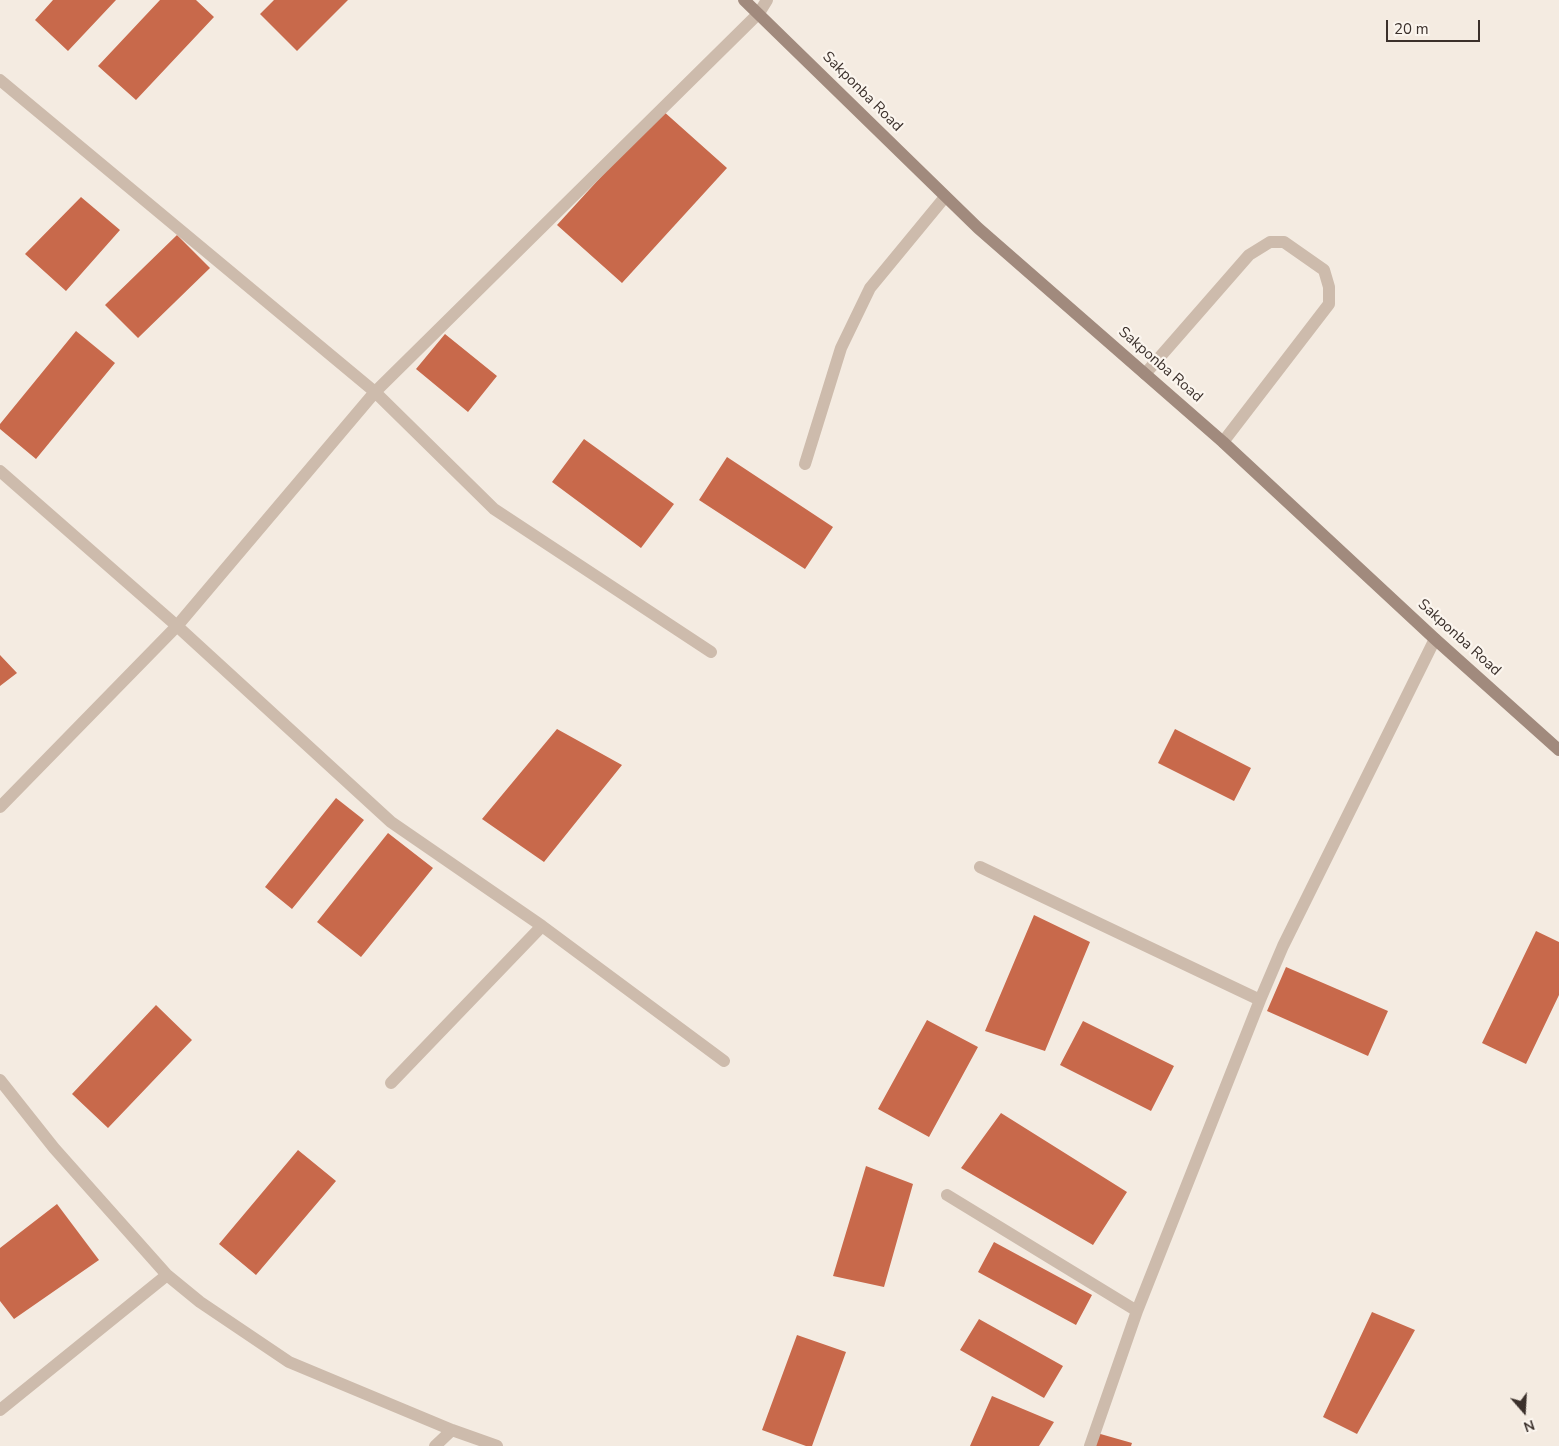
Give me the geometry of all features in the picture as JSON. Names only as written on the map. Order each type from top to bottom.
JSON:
[{"type":"main road","name":"Sakponba Road","points":[[744,0],[978,228],[1223,442],[1435,639],[1559,750]]},
{"type":"street","points":[[0,807],[178,626],[375,392],[759,13],[767,0]]},
{"type":"street","points":[[0,80],[375,392],[494,509],[711,652]]},
{"type":"street","points":[[805,464],[840,348],[870,288],[945,197]]},
{"type":"street","points":[[1145,374],[1249,255],[1270,242],[1284,242],[1324,270],[1329,288],[1329,304],[1223,442]]},
{"type":"street","points":[[0,471],[178,626],[391,822],[542,926],[724,1061]]},
{"type":"street","points":[[1090,1446],[1137,1311],[1260,1000],[1287,938],[1435,639]]},
{"type":"street","points":[[980,867],[1260,1000]]},
{"type":"street","points":[[391,1083],[542,926]]},
{"type":"street","points":[[0,1080],[54,1148],[167,1275],[200,1302],[289,1362],[452,1430],[497,1446]]},
{"type":"street","points":[[947,1195],[1137,1311]]},
{"type":"street","points":[[0,1410],[167,1275]]},
{"type":"street","points":[[435,1446],[452,1430]]},
{"type":"building","points":[[53,0],[116,0],[68,51],[35,20]]},
{"type":"building","points":[[160,0],[196,0],[214,17],[136,100],[98,66]]},
{"type":"building","points":[[274,0],[348,0],[297,51],[260,14]]},
{"type":"building","points":[[662,110],[727,168],[622,283],[557,225]]},
{"type":"building","points":[[81,197],[120,230],[66,291],[25,254]]},
{"type":"building","points":[[177,235],[210,268],[138,338],[105,305]]},
{"type":"building","points":[[76,331],[115,363],[36,459],[0,429],[0,424]]},
{"type":"building","points":[[445,334],[497,376],[468,412],[416,369]]},
{"type":"building","points":[[584,439],[674,504],[641,548],[552,482]]},
{"type":"building","points":[[727,457],[833,527],[805,569],[699,500]]},
{"type":"building","points":[[0,655],[17,673],[0,686]]},
{"type":"building","points":[[557,729],[622,765],[544,862],[482,819]]},
{"type":"building","points":[[1175,729],[1251,768],[1234,801],[1158,763]]},
{"type":"building","points":[[336,798],[364,820],[292,909],[265,887]]},
{"type":"building","points":[[388,833],[433,868],[361,957],[317,922]]},
{"type":"building","points":[[1034,915],[1090,942],[1045,1051],[985,1031]]},
{"type":"building","points":[[1536,931],[1559,942],[1559,995],[1526,1064],[1482,1043]]},
{"type":"building","points":[[1286,967],[1388,1011],[1368,1056],[1267,1011]]},
{"type":"building","points":[[156,1005],[192,1040],[108,1128],[72,1094]]},
{"type":"building","points":[[927,1020],[978,1047],[929,1137],[878,1109]]},
{"type":"building","points":[[1083,1021],[1174,1066],[1151,1111],[1060,1065]]},
{"type":"building","points":[[1001,1113],[1127,1192],[1093,1245],[961,1168]]},
{"type":"building","points":[[298,1150],[336,1181],[256,1275],[219,1244]]},
{"type":"building","points":[[866,1166],[913,1184],[884,1287],[833,1276]]},
{"type":"building","points":[[57,1204],[99,1260],[14,1319],[0,1301],[0,1248]]},
{"type":"building","points":[[994,1242],[1092,1295],[1076,1325],[978,1272]]},
{"type":"building","points":[[1372,1312],[1415,1330],[1357,1434],[1323,1417]]},
{"type":"building","points":[[979,1319],[1063,1366],[1044,1398],[960,1350]]},
{"type":"building","points":[[797,1335],[846,1352],[812,1446],[806,1446],[762,1430]]},
{"type":"building","points":[[992,1396],[1054,1422],[1039,1446],[970,1446]]},
{"type":"building","points":[[1097,1433],[1132,1443],[1131,1446],[1093,1446]]}]
